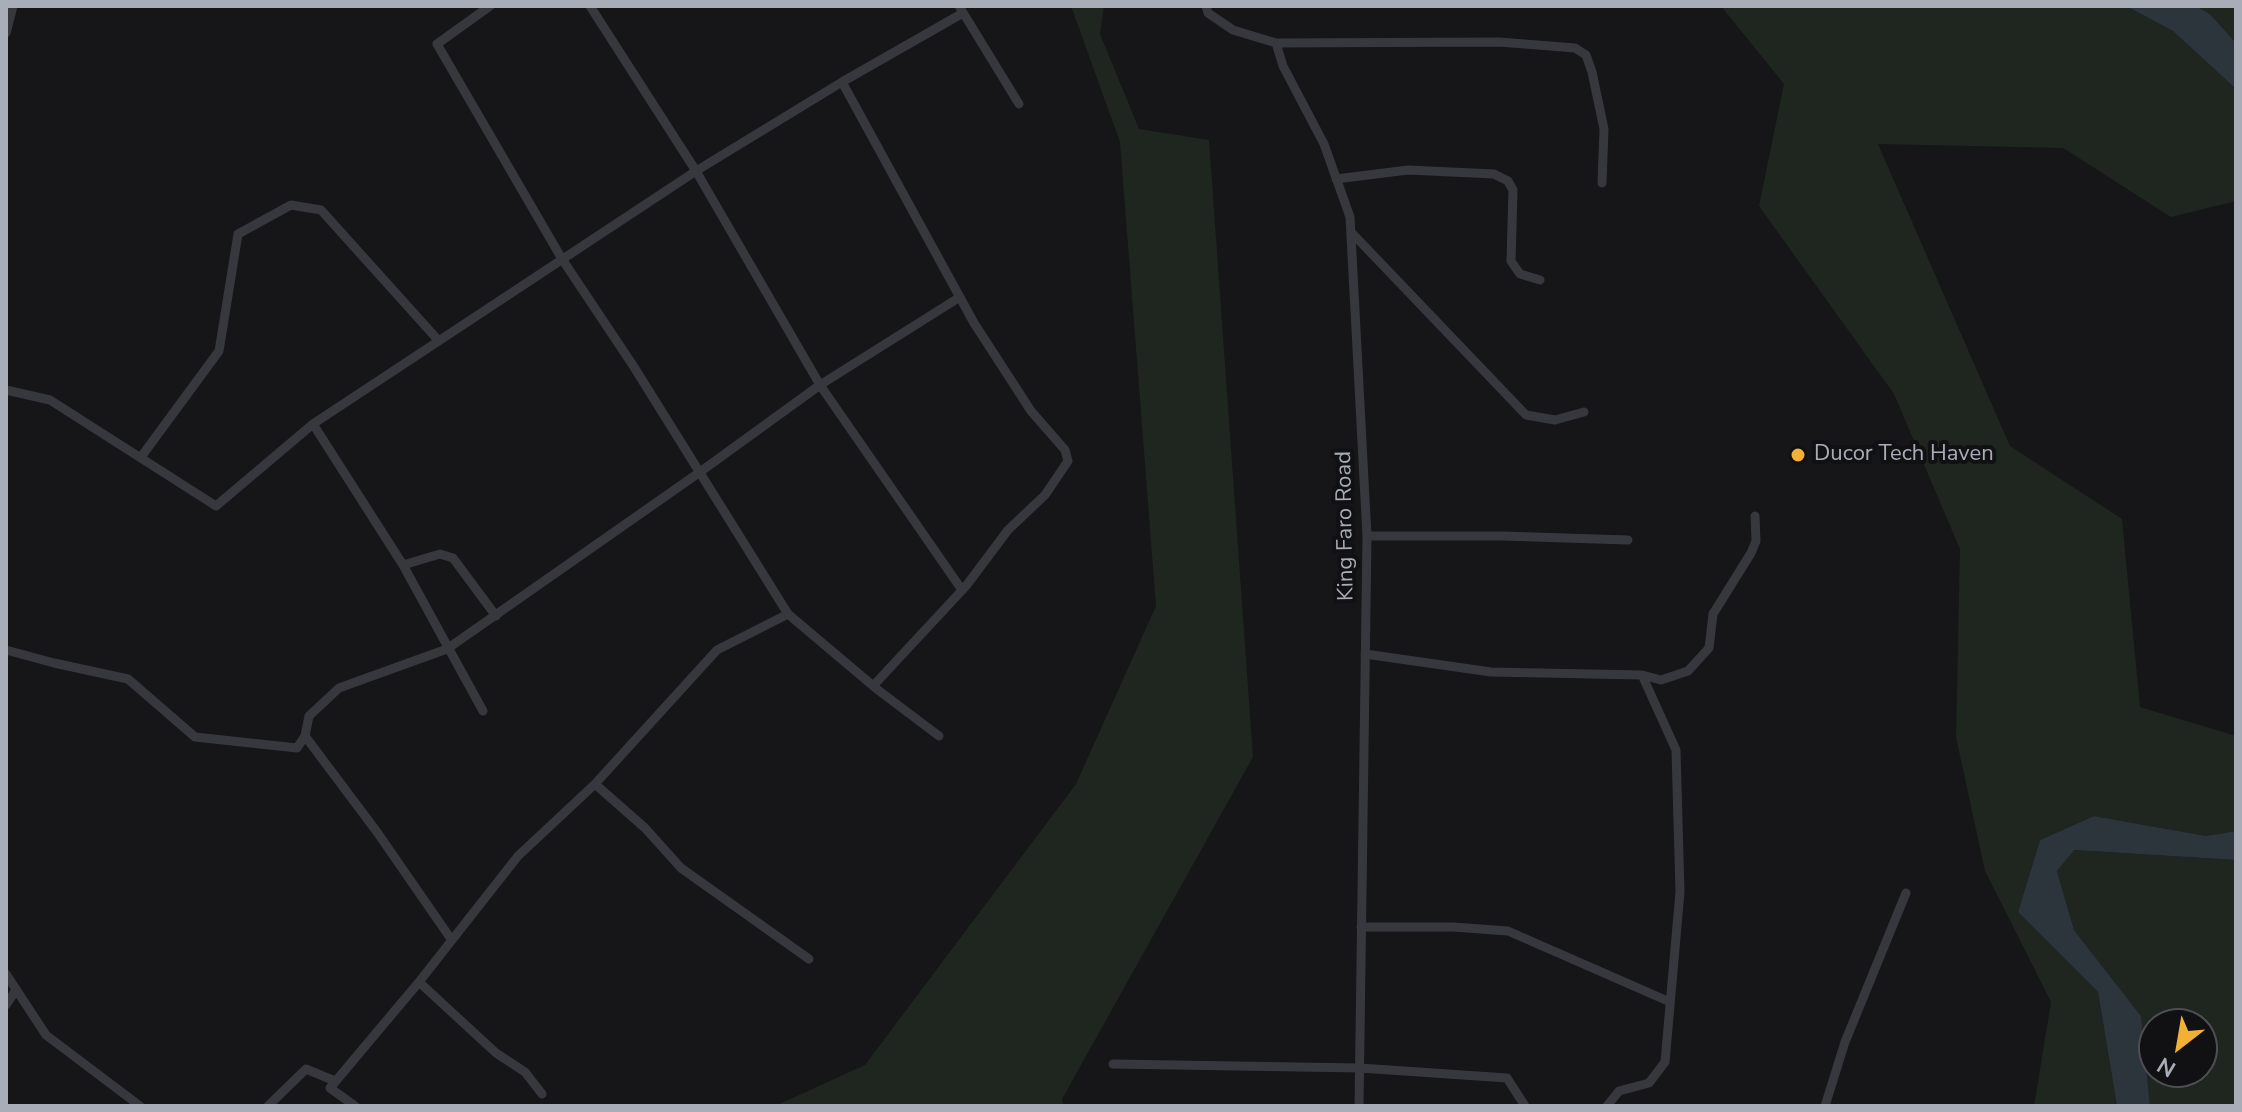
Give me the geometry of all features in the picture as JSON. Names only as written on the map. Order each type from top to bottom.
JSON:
[{"type":"street","points":[[6,33],[13,6]]},
{"type":"street","points":[[490,6],[437,44],[562,259],[788,614],[873,686],[939,736]]},
{"type":"street","points":[[590,6],[696,171],[820,385],[962,590]]},
{"type":"street","points":[[1206,6],[1208,13],[1233,30],[1276,43],[1499,42],[1575,48],[1586,55],[1604,129],[1602,183]]},
{"type":"street","points":[[6,390],[50,400],[216,506],[313,424],[438,340],[696,171],[961,10],[1019,104]]},
{"type":"street","name":"King Faro Road","points":[[1276,43],[1283,66],[1324,144],[1350,217],[1367,536],[1359,1106]]},
{"type":"street","points":[[842,82],[960,297],[1031,411],[1065,450],[1068,461],[1045,495],[1008,530],[962,590],[873,686]]},
{"type":"street","points":[[1336,179],[1408,170],[1494,174],[1508,181],[1513,190],[1511,261],[1520,274],[1540,280]]},
{"type":"street","points":[[141,457],[219,351],[238,234],[291,205],[321,210],[438,340]]},
{"type":"street","points":[[1351,232],[1526,415],[1555,420],[1584,412]]},
{"type":"street","points":[[6,650],[128,679],[195,737],[297,748],[305,736],[309,716],[339,688],[447,649],[820,385],[960,297]]},
{"type":"street","points":[[313,424],[403,565],[483,711]]},
{"type":"street","points":[[1365,654],[1491,672],[1642,675],[1661,680],[1688,671],[1709,648],[1713,614],[1756,541],[1755,516]]},
{"type":"street","points":[[1367,536],[1628,540]]},
{"type":"street","points":[[403,565],[440,554],[453,558],[496,616]]},
{"type":"street","points":[[355,1106],[330,1088],[419,982],[518,856],[595,784],[717,650],[788,614]]},
{"type":"street","points":[[1607,1106],[1619,1091],[1649,1083],[1665,1062],[1680,892],[1676,750],[1642,675]]},
{"type":"street","points":[[305,736],[451,939]]},
{"type":"street","points":[[595,784],[645,828],[681,868],[809,959]]},
{"type":"street","points":[[1825,1106],[1845,1042],[1906,893]]},
{"type":"street","points":[[1361,927],[1453,927],[1508,931],[1670,1002]]},
{"type":"street","points":[[6,974],[46,1035],[140,1106]]},
{"type":"street","points":[[419,982],[496,1053],[525,1072],[542,1094]]},
{"type":"street","points":[[6,1005],[16,990]]},
{"type":"street","points":[[1113,1064],[1360,1068],[1507,1078],[1525,1106]]},
{"type":"street","points":[[268,1106],[306,1069],[335,1081]]},
{"type":"shaded area","points":[[1071,6],[1104,6],[1100,34],[1139,129],[1209,140],[1253,757],[1062,1099],[1064,1106],[775,1106],[865,1065],[1076,784],[1156,606],[1120,142]]},
{"type":"shaded area","points":[[1721,6],[2126,6],[2173,31],[2236,89],[2236,201],[2171,217],[2063,148],[1878,144],[2010,446],[2122,519],[2140,707],[2236,736],[2236,831],[2206,836],[2094,816],[2040,840],[2018,912],[2098,992],[2117,1106],[2034,1106],[2051,1002],[1985,871],[1956,737],[1960,549],[1894,394],[1759,206],[1784,84]]},
{"type":"shaded area","points":[[2126,6],[2196,6],[2210,14],[2236,43],[2236,89],[2173,31]]},
{"type":"shaded area","points":[[2196,6],[2236,6],[2236,43],[2210,14]]},
{"type":"shaded area","points":[[2094,816],[2206,836],[2236,831],[2236,860],[2074,850],[2057,871],[2074,930],[2138,1012],[2138,1088],[2148,1088],[2150,1106],[2117,1106],[2098,992],[2018,912],[2040,840]]},
{"type":"shaded area","points":[[2073,850],[2236,860],[2236,1106],[2150,1106],[2148,1088],[2218,1088],[2218,1008],[2138,1008],[2138,1012],[2074,930],[2057,871]]},
{"type":"place","name":"Ducor Tech Haven","points":[[1798,455]]}]
